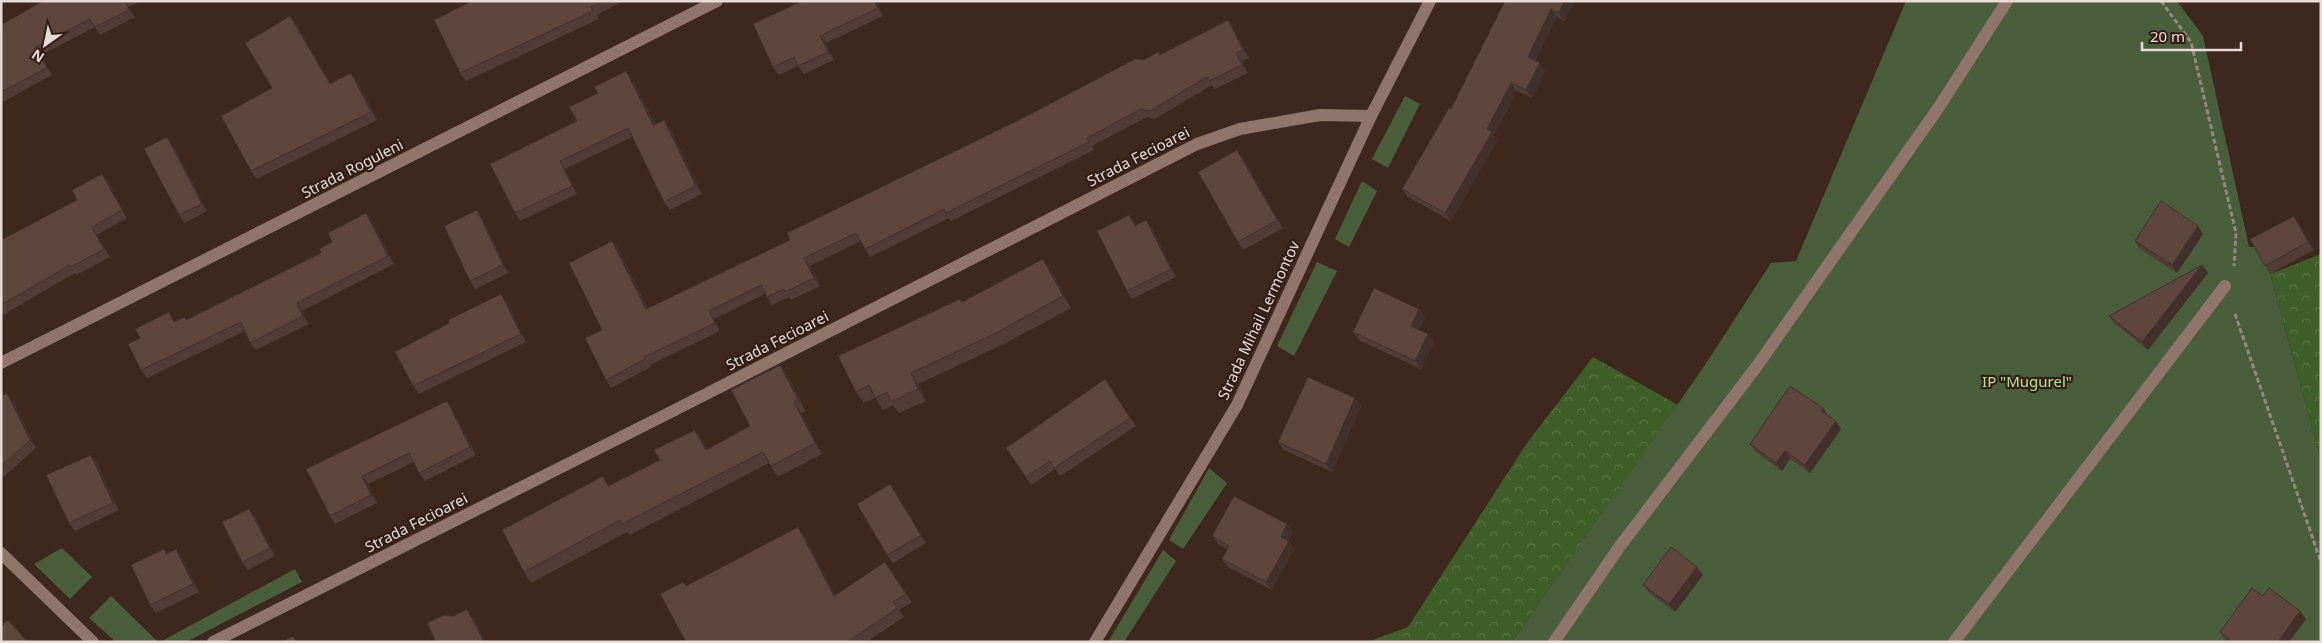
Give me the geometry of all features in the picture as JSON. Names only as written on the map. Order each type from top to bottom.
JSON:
[{"type":"street","name":"Strada Roguleni","points":[[1,363],[717,1]]},
{"type":"street","name":"Strada Mihail Lermontov","points":[[1095,642],[1237,405],[1370,116],[1430,1]]},
{"type":"street","points":[[1554,642],[1620,546],[1763,358],[1939,107],[2007,1]]},
{"type":"street","name":"Strada Fecioarei","points":[[212,642],[665,415],[1197,144],[1240,129],[1320,115],[1370,116]]},
{"type":"street","points":[[1954,642],[2225,286]]},
{"type":"street","points":[[1,553],[92,642]]},
{"type":"green space","name":"IP \"Mugurel\"","points":[[1906,1],[2177,1],[2203,36],[2249,247],[2256,247],[2270,274],[2321,460],[2321,642],[1512,642],[1705,365],[1771,263],[1796,261]]},
{"type":"green space","points":[[1405,96],[1420,104],[1388,168],[1372,159]]},
{"type":"green space","points":[[1362,181],[1377,191],[1349,247],[1335,239]]},
{"type":"green space","points":[[2321,254],[2321,460],[2270,274]]},
{"type":"green space","points":[[1317,262],[1337,271],[1294,356],[1277,346]]},
{"type":"green space","points":[[1593,357],[1678,405],[1512,642],[1367,642],[1408,627],[1527,443]]},
{"type":"green space","points":[[1209,468],[1227,483],[1183,549],[1169,540]]},
{"type":"green space","points":[[62,548],[92,577],[70,599],[34,564]]},
{"type":"green space","points":[[1163,550],[1176,561],[1124,642],[1108,642]]},
{"type":"green space","points":[[295,569],[302,582],[186,642],[160,642]]},
{"type":"green space","points":[[111,596],[158,642],[116,642],[89,618]]},
{"type":"building","points":[[43,1],[125,1],[129,10],[95,27],[90,19],[36,47],[47,68],[1,92],[1,25]]},
{"type":"building","points":[[472,1],[602,1],[591,7],[593,11],[460,73],[434,20]]},
{"type":"building","points":[[802,1],[874,1],[878,8],[820,36],[828,52],[798,66],[794,57],[773,67],[753,24]]},
{"type":"building","points":[[1505,1],[1565,1],[1558,13],[1551,9],[1528,57],[1540,63],[1526,90],[1511,83],[1487,129],[1492,132],[1445,213],[1402,189],[1449,108],[1451,109]]},
{"type":"building","points":[[290,16],[330,84],[351,73],[371,112],[251,171],[221,116],[272,88],[245,43]]},
{"type":"building","points":[[1228,20],[1243,50],[1236,53],[1242,65],[1209,81],[1207,77],[1150,111],[1141,109],[1087,138],[1089,142],[946,213],[944,209],[865,249],[856,233],[804,258],[814,278],[785,292],[784,289],[767,297],[761,285],[709,311],[715,323],[644,357],[645,359],[606,380],[585,338],[602,330],[569,263],[612,241],[646,309],[790,240],[787,233],[1021,119],[1135,59],[1144,60],[1159,51],[1160,55]]},
{"type":"building","points":[[626,71],[653,125],[664,120],[696,186],[664,202],[628,128],[560,161],[572,186],[515,213],[490,164],[577,121],[569,107],[598,93],[594,87]]},
{"type":"building","points":[[167,137],[202,204],[179,215],[144,149]]},
{"type":"building","points":[[1237,150],[1277,220],[1238,242],[1198,172]]},
{"type":"building","points":[[102,174],[122,210],[92,227],[104,249],[71,267],[70,265],[1,305],[1,240],[77,200],[72,190]]},
{"type":"building","points":[[2161,201],[2198,226],[2172,265],[2135,241]]},
{"type":"building","points":[[477,210],[503,265],[470,281],[444,226]]},
{"type":"building","points":[[366,213],[388,256],[297,303],[303,316],[250,343],[241,322],[141,370],[128,344],[140,338],[135,329],[169,312],[174,322],[185,317],[186,320],[321,253],[319,249],[332,242],[328,233]]},
{"type":"building","points":[[1129,215],[1135,226],[1146,220],[1171,269],[1127,291],[1097,231]]},
{"type":"building","points":[[2294,216],[2308,242],[2265,266],[2250,239]]},
{"type":"building","points":[[1043,259],[1063,296],[996,333],[911,373],[918,389],[891,402],[887,392],[875,398],[869,385],[856,392],[838,356],[960,299],[962,302]]},
{"type":"building","points":[[2202,265],[2142,342],[2109,316]]},
{"type":"building","points":[[1374,288],[1419,309],[1411,326],[1428,334],[1415,361],[1353,332]]},
{"type":"building","points":[[501,294],[521,334],[413,386],[395,352],[449,323],[448,320]]},
{"type":"building","points":[[780,365],[798,400],[794,402],[815,443],[771,466],[763,452],[622,524],[620,520],[524,572],[502,530],[603,476],[608,486],[660,460],[654,450],[695,430],[706,450],[750,426],[731,390]]},
{"type":"building","points":[[1308,377],[1355,398],[1326,464],[1278,442]]},
{"type":"building","points":[[1105,379],[1130,418],[1054,468],[1050,461],[1026,477],[1006,448]]},
{"type":"building","points":[[1790,386],[1823,408],[1821,411],[1836,421],[1805,465],[1785,451],[1776,463],[1750,444]]},
{"type":"building","points":[[7,393],[30,440],[1,466],[1,396]]},
{"type":"building","points":[[447,401],[470,447],[419,473],[409,453],[362,476],[371,495],[330,516],[306,469]]},
{"type":"building","points":[[91,455],[113,503],[69,523],[46,475]]},
{"type":"building","points":[[890,484],[921,535],[887,555],[857,504]]},
{"type":"building","points":[[1234,496],[1287,524],[1281,537],[1289,541],[1266,582],[1222,559],[1229,546],[1212,536]]},
{"type":"building","points":[[249,509],[270,548],[242,562],[222,522]]},
{"type":"building","points":[[798,527],[834,596],[885,562],[906,594],[893,602],[898,608],[847,642],[686,642],[660,594],[683,582],[686,586]]},
{"type":"building","points":[[1671,547],[1697,567],[1669,604],[1643,585]]},
{"type":"building","points":[[164,549],[166,554],[176,549],[193,584],[150,605],[131,565]]},
{"type":"building","points":[[2252,588],[2263,596],[2269,588],[2300,611],[2278,642],[2233,642],[2220,632]]},
{"type":"building","points":[[467,609],[484,642],[436,642],[427,623],[444,615],[454,616]]},
{"type":"building","points":[[8,620],[28,642],[1,642],[1,626]]},
{"type":"building","points":[[293,636],[296,642],[281,642]]}]
